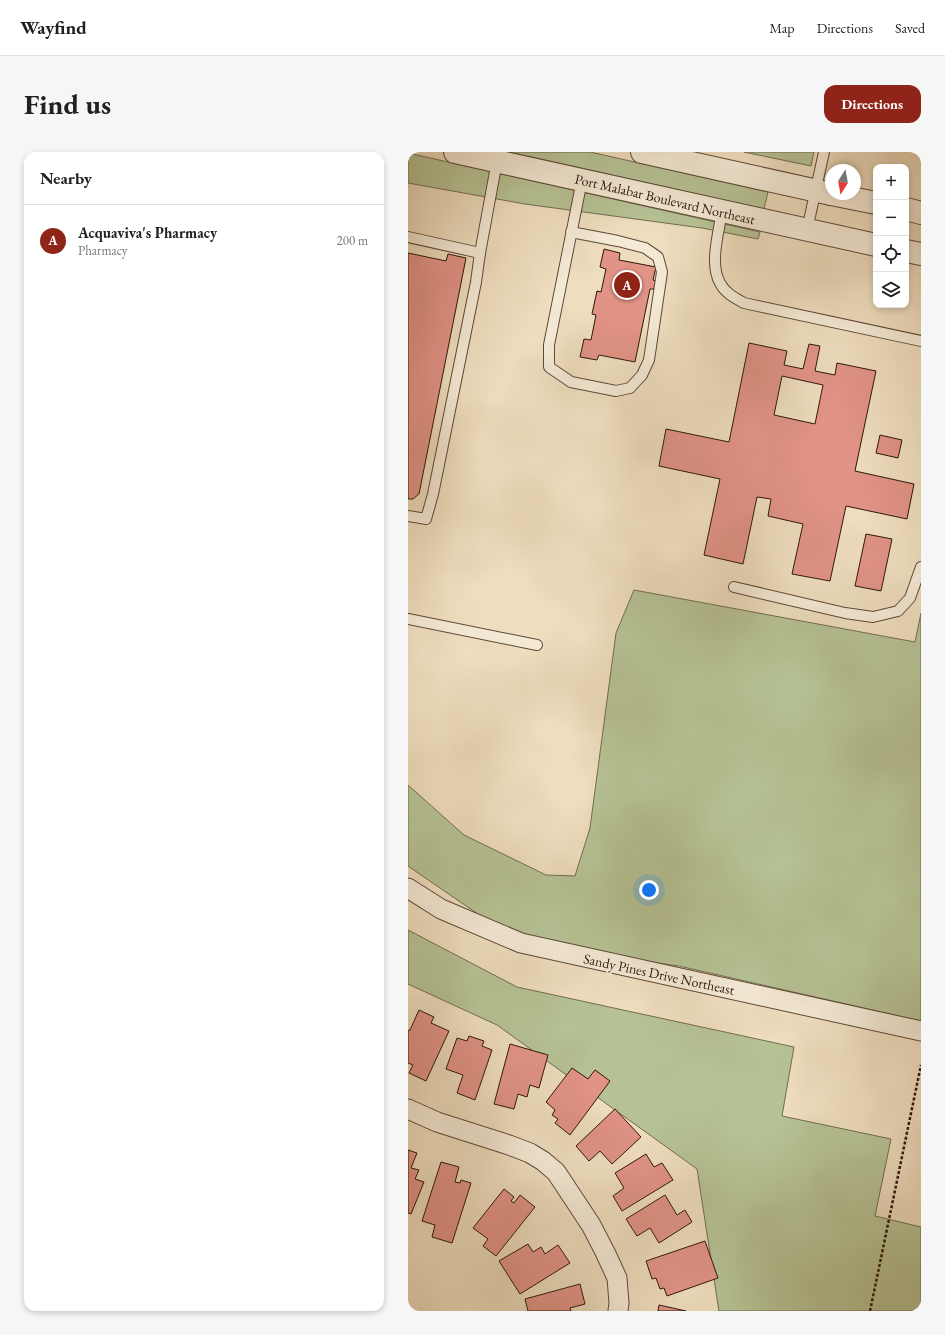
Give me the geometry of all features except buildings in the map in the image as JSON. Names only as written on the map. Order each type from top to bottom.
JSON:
[{"type":"street","name":"Port Malabar Boulevard Northeast","points":[[455,152],[873,244]]},
{"type":"street","points":[[642,152],[825,193]]},
{"type":"street","points":[[861,200],[873,202]]},
{"type":"street","points":[[909,210],[921,212]]},
{"type":"street","points":[[909,252],[921,254]]},
{"type":"street","name":"Sandy Pines Drive Northeast","points":[[408,888],[440,909],[521,943],[921,1031]]},
{"type":"street","points":[[408,1109],[437,1122],[530,1153],[556,1172],[591,1225],[617,1278],[619,1303],[618,1311]]},
{"type":"lane","points":[[824,152],[825,172]]},
{"type":"lane","points":[[408,516],[426,519],[433,494],[476,282],[497,161]]},
{"type":"lane","points":[[571,232],[645,248],[658,257],[662,272],[650,360],[642,375],[630,388],[616,391],[571,382],[549,366],[549,345],[571,232],[582,180]]},
{"type":"lane","points":[[807,230],[825,195]]},
{"type":"lane","points":[[722,212],[714,264],[720,283],[730,295],[744,303],[921,340]]},
{"type":"lane","points":[[408,237],[480,252]]},
{"type":"lane","points":[[734,587],[845,613],[873,617],[898,611],[910,598],[921,567]]},
{"type":"lane","points":[[408,619],[537,645]]},
{"type":"path","points":[[870,1311],[921,1065]]},
{"type":"green space","points":[[509,152],[590,152],[768,192],[764,209]]},
{"type":"green space","points":[[744,152],[814,152],[811,166]]},
{"type":"green space","points":[[408,153],[760,232],[758,239],[702,228],[525,204],[408,183]]},
{"type":"green space","points":[[634,590],[915,642],[921,613],[921,1021],[679,966],[520,943],[408,866],[408,785],[464,835],[546,875],[575,876],[590,828],[616,633]]},
{"type":"green space","points":[[408,930],[517,987],[794,1047],[782,1116],[891,1139],[875,1216],[921,1227],[921,1311],[719,1311],[697,1169],[497,1025],[408,984]]},
{"type":"place","name":"Acquaviva's Pharmacy","points":[[627,285]]}]
